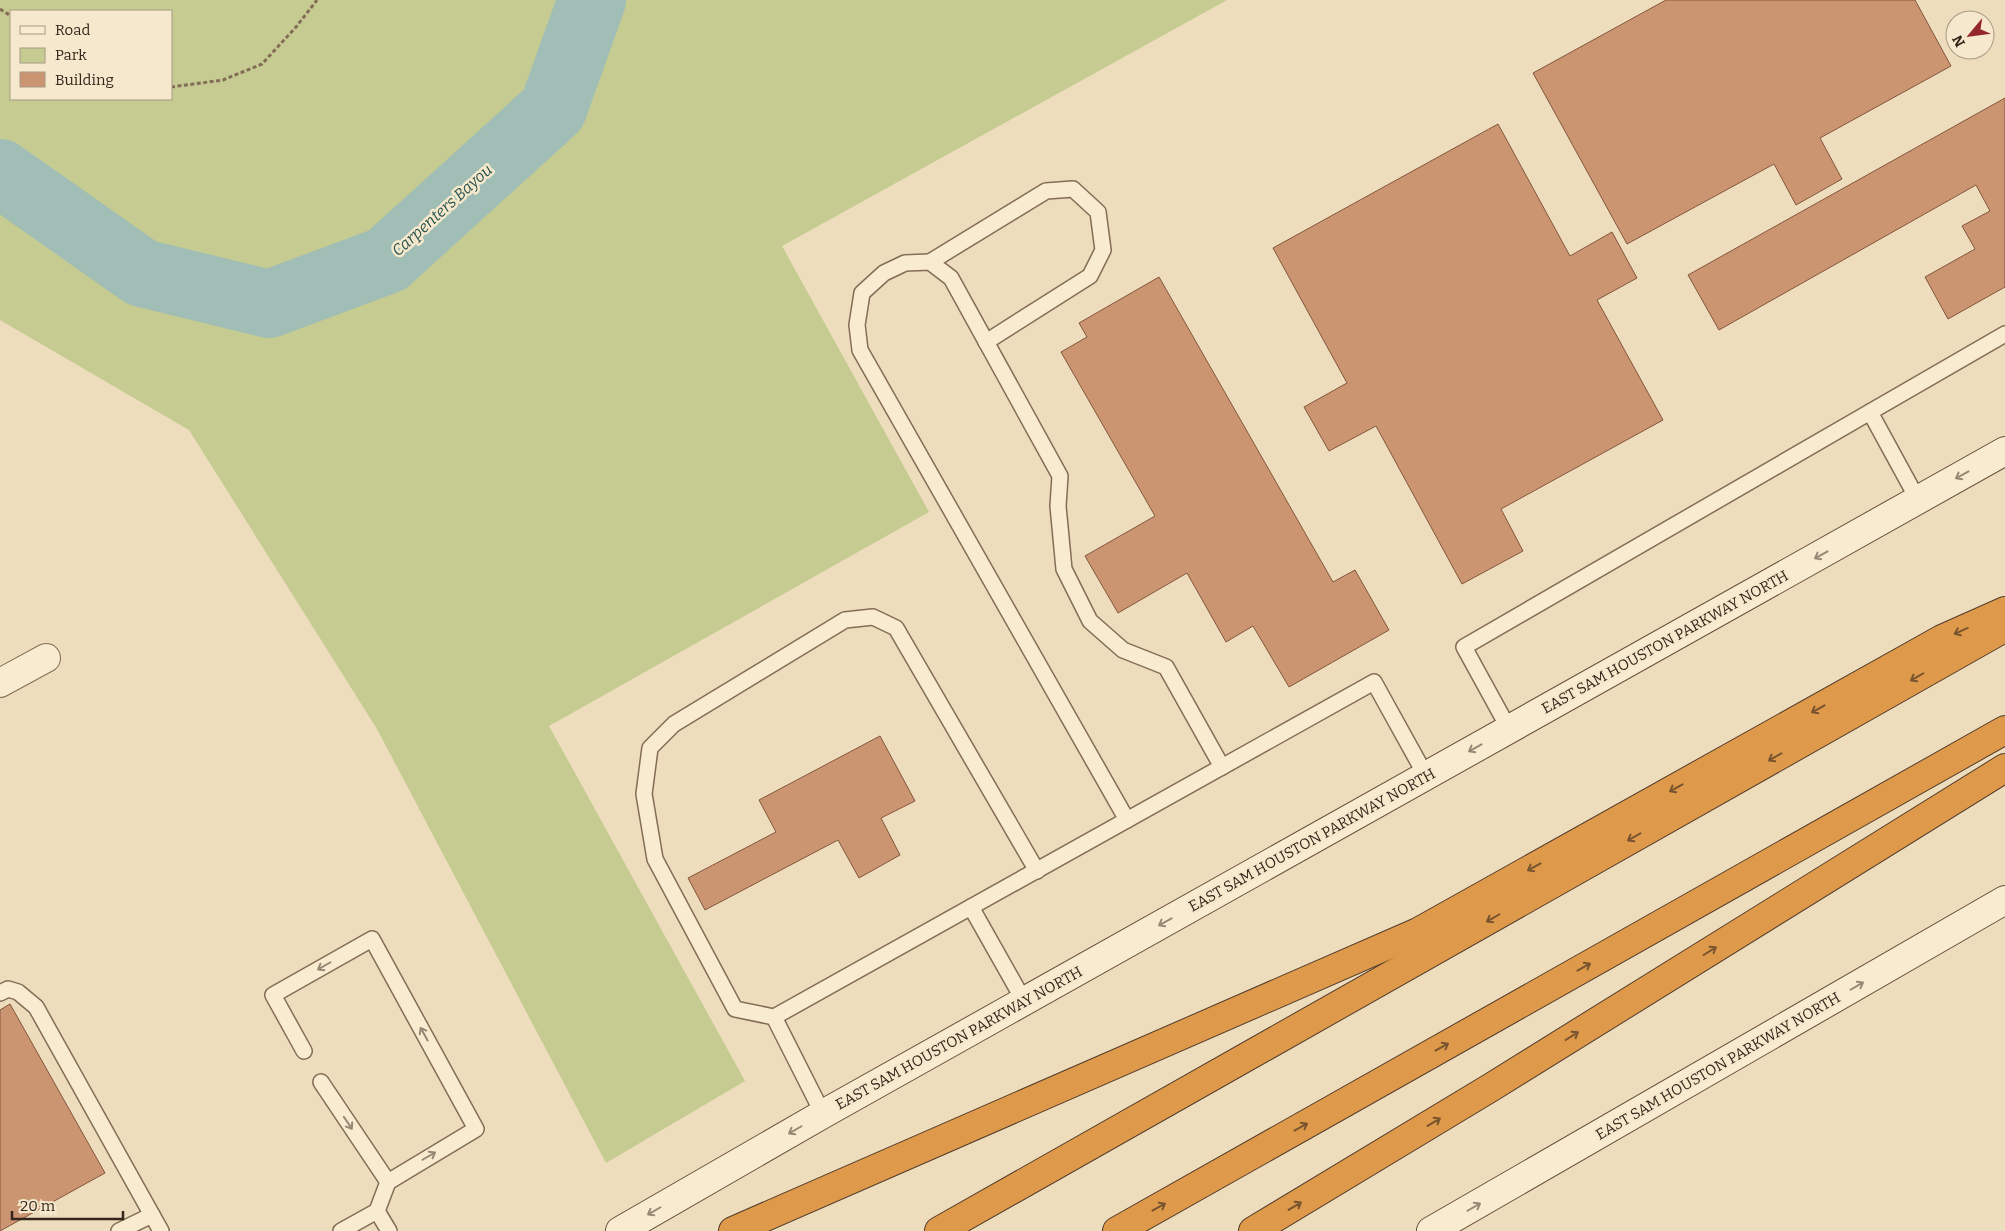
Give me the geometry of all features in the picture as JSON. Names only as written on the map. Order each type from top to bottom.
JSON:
[{"type":"highway","points":[[733,1231],[1418,932],[1942,639],[2005,611]]},
{"type":"highway","points":[[939,1231],[2005,627]]},
{"type":"highway","points":[[1117,1231],[2005,730]]},
{"type":"highway","points":[[1253,1231],[1498,1082],[2005,768]]},
{"type":"main road","name":"EAST SAM HOUSTON PARKWAY NORTH","points":[[620,1231],[823,1114],[2005,452]]},
{"type":"main road","points":[[0,683],[46,658]]},
{"type":"main road","name":"EAST SAM HOUSTON PARKWAY NORTH","points":[[1431,1231],[2005,900]]},
{"type":"lane","points":[[986,342],[1090,276],[1103,250],[1098,212],[1073,189],[1046,191],[930,262],[905,263],[884,273],[862,293],[857,325],[860,350],[1127,820]]},
{"type":"lane","points":[[930,262],[950,278],[1060,476],[1058,506],[1064,569],[1090,621],[1123,650],[1166,667],[1222,767]]},
{"type":"lane","points":[[1509,729],[1464,647],[2005,334]]},
{"type":"lane","points":[[1870,412],[1918,500]]},
{"type":"lane","points":[[1037,871],[896,628],[873,617],[844,620],[674,724],[650,748],[644,794],[655,859],[735,1009],[774,1017],[1037,871],[1374,682],[1426,776]]},
{"type":"lane","points":[[972,907],[1024,1001]]},
{"type":"lane","points":[[304,1051],[273,995],[372,939],[476,1129],[388,1182],[377,1211],[342,1231]]},
{"type":"lane","points":[[0,993],[8,988],[18,992],[36,1007],[161,1231]]},
{"type":"lane","points":[[774,1017],[823,1114]]},
{"type":"lane","points":[[321,1082],[388,1182]]},
{"type":"lane","points":[[377,1211],[388,1231]]},
{"type":"lane","points":[[119,1231],[152,1215]]},
{"type":"path","points":[[172,87],[223,80],[262,64],[296,27],[317,0]]},
{"type":"green space","points":[[0,0],[1227,0],[782,246],[929,512],[549,726],[745,1081],[606,1163],[377,729],[189,430],[0,320]]},
{"type":"building","points":[[1666,0],[1915,0],[1945,55],[1945,60],[1948,60],[1951,66],[1820,138],[1842,179],[1796,205],[1774,164],[1627,244],[1533,73]]},
{"type":"building","points":[[2005,98],[2005,287],[1948,319],[1925,277],[1975,249],[1962,226],[1990,211],[1976,185],[1719,330],[1688,275]]},
{"type":"building","points":[[1498,124],[1570,256],[1612,232],[1637,278],[1597,300],[1663,420],[1501,509],[1523,551],[1462,584],[1376,426],[1329,451],[1304,407],[1347,383],[1273,248]]},
{"type":"building","points":[[1159,277],[1333,582],[1355,570],[1389,630],[1289,687],[1253,626],[1226,642],[1187,573],[1118,613],[1085,556],[1155,516],[1061,352],[1087,337],[1079,323]]},
{"type":"building","points":[[880,736],[915,801],[881,818],[900,855],[859,878],[838,840],[705,910],[688,878],[776,832],[759,800]]},
{"type":"building","points":[[10,1004],[105,1173],[0,1231],[0,1010]]},
{"type":"waterway","name":"Carpenters Bayou","points":[[0,173],[142,273],[269,304],[387,260],[553,109],[592,0]]}]
